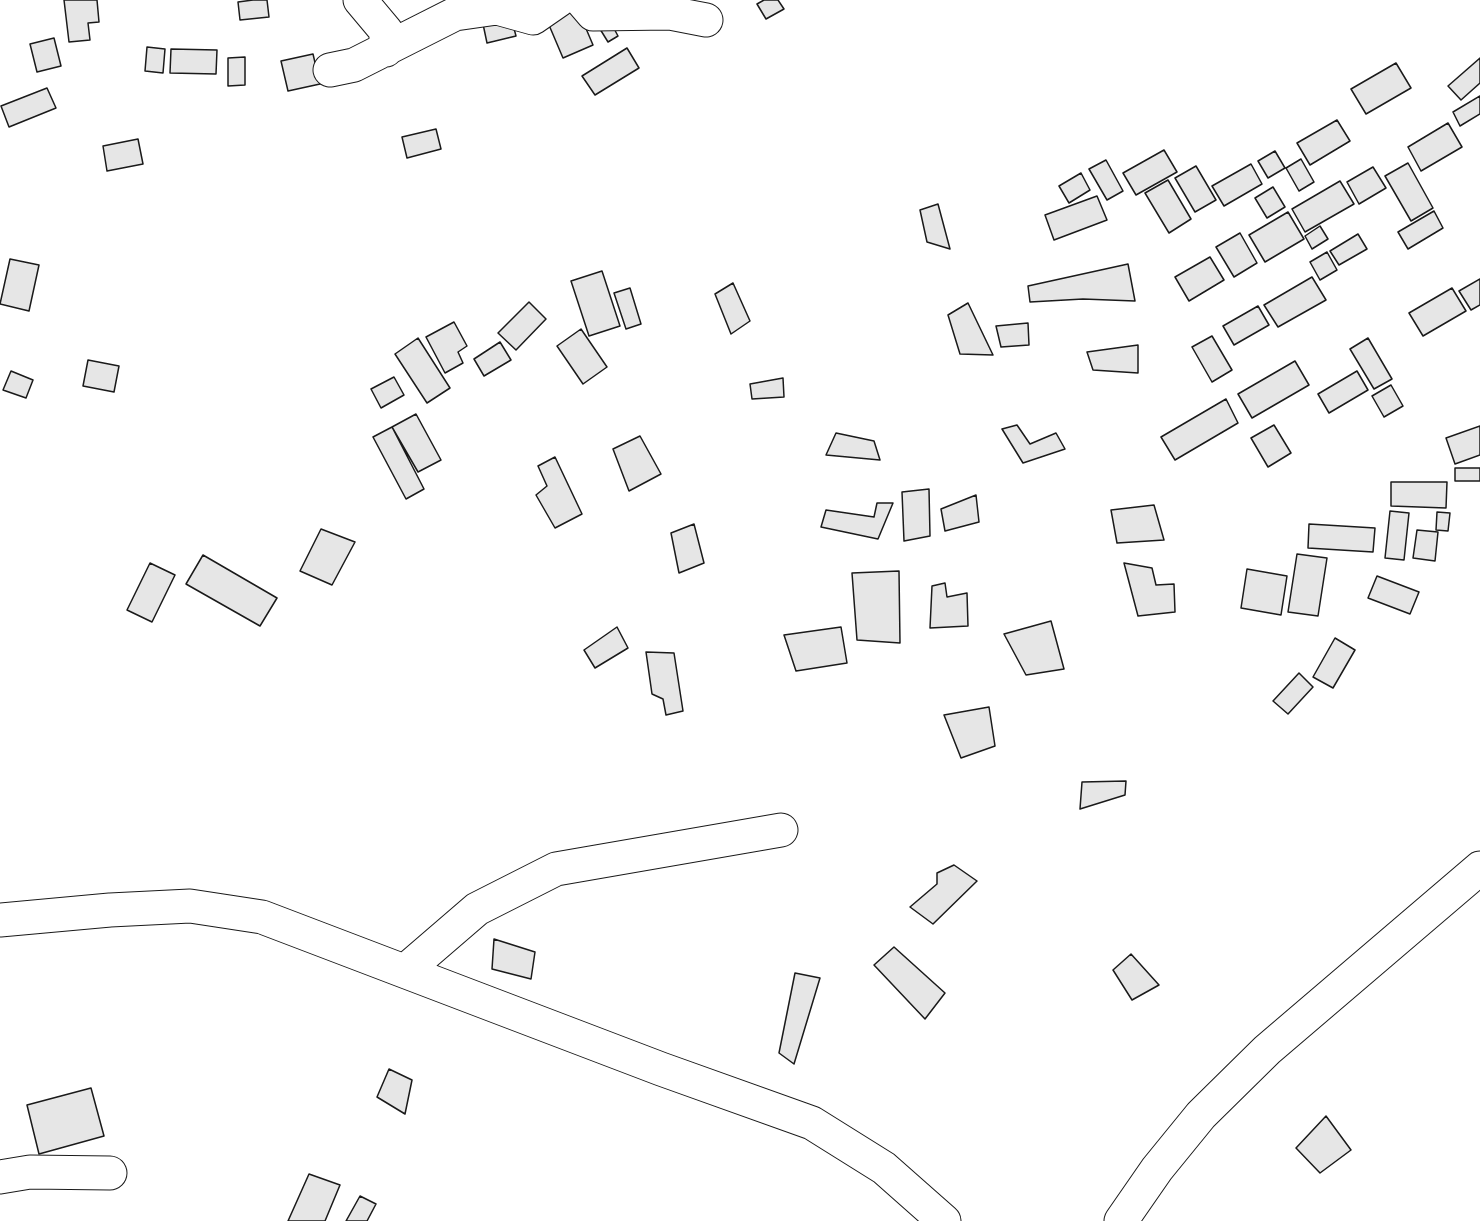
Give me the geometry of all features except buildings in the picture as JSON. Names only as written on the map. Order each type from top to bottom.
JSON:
[{"type":"street","points":[[360,0],[386,31],[386,50]]},
{"type":"street","points":[[330,70],[354,65],[470,6],[496,8],[533,18],[559,0]]},
{"type":"street","points":[[581,0],[593,14],[670,14],[706,20]]},
{"type":"street","points":[[405,971],[477,909],[556,869],[781,830]]},
{"type":"street","points":[[1121,1221],[1157,1169],[1201,1115],[1267,1050],[1480,868]]},
{"type":"street","points":[[0,920],[110,910],[190,906],[262,917],[661,1070],[812,1123],[884,1168],[944,1221]]},
{"type":"street","points":[[0,1177],[30,1173],[110,1173]]}]
